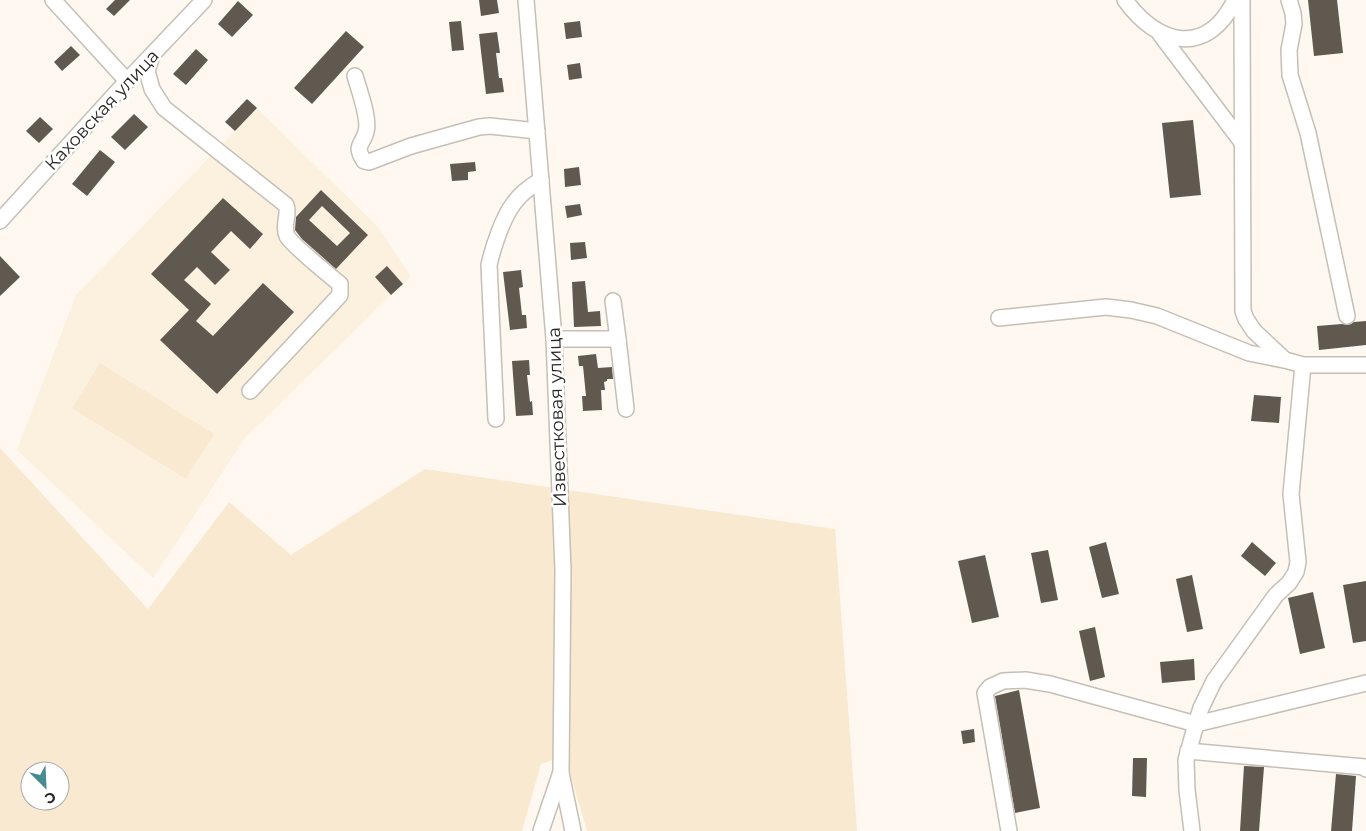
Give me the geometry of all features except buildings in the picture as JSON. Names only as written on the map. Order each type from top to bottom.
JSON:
[{"type":"street","points":[[52,0],[127,81]]},
{"type":"street","name":"Каховская улица","points":[[0,221],[127,81],[204,0]]},
{"type":"street","name":"Известковая улица","points":[[526,0],[554,339],[563,570],[561,772],[541,831]]},
{"type":"street","points":[[1126,0],[1142,19],[1160,34],[1241,140]]},
{"type":"street","points":[[1160,34],[1176,39],[1194,38],[1207,34],[1227,16],[1234,0]]},
{"type":"street","points":[[1242,0],[1243,311],[1254,332],[1285,360]]},
{"type":"street","points":[[1289,0],[1294,13],[1289,50],[1290,75],[1308,133],[1348,316]]},
{"type":"street","points":[[152,56],[147,71],[152,89],[164,108],[286,205],[288,209],[284,227],[290,240],[340,284],[340,295],[250,391]]},
{"type":"street","points":[[355,76],[366,117],[366,131],[359,149],[364,162],[369,162],[411,146],[479,127],[490,126],[537,131]]},
{"type":"street","points":[[496,419],[489,265],[491,254],[513,204],[526,190],[541,180]]},
{"type":"street","points":[[613,301],[626,409]]},
{"type":"street","points":[[999,318],[1106,307],[1131,310],[1157,316],[1249,353],[1303,365],[1366,365]]},
{"type":"street","points":[[554,339],[618,339]]},
{"type":"street","points":[[1192,831],[1187,790],[1186,760],[1201,708],[1214,680],[1276,595],[1289,583],[1296,572],[1298,562],[1291,494],[1303,365]]},
{"type":"street","points":[[1008,831],[986,693],[990,687],[1003,681],[1025,680],[1050,684],[1196,724],[1366,683]]},
{"type":"street","points":[[1188,750],[1365,767],[1366,769]]},
{"type":"street","points":[[561,772],[573,831]]},
{"type":"shaded area","points":[[257,108],[380,229],[411,277],[245,438],[153,578],[17,450],[76,295]]},
{"type":"shaded area","points":[[100,363],[214,434],[186,479],[72,408]]},
{"type":"shaded area","points":[[0,448],[148,609],[229,502],[291,555],[425,469],[835,529],[857,831],[587,831],[565,756],[541,764],[522,831],[0,831]]}]
